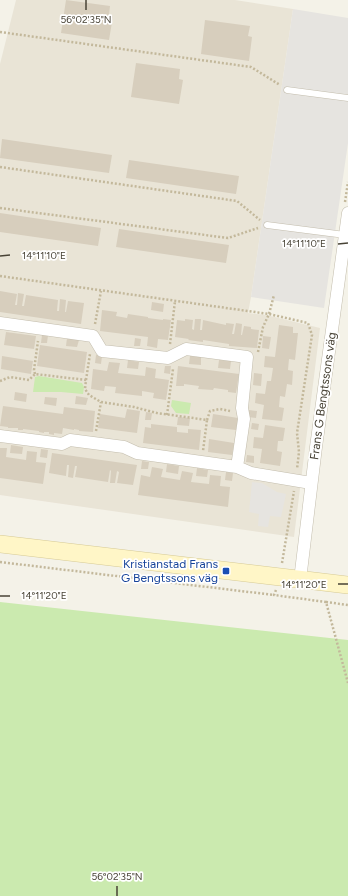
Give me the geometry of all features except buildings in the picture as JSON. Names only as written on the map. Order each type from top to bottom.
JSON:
[{"type":"street","name":"Frans G Bengtssons väg","points":[[300,580],[311,483],[348,212]]},
{"type":"street","points":[[0,323],[93,336],[102,351],[168,358],[186,349],[248,357],[243,413],[244,419],[237,467]]},
{"type":"street","points":[[0,436],[62,444],[70,440],[124,447],[137,452],[237,467],[251,473],[311,483]]},
{"type":"street","points":[[0,544],[348,585]]},
{"type":"lane","points":[[287,90],[348,98]]},
{"type":"lane","points":[[266,226],[345,236]]},
{"type":"path","points":[[0,32],[251,67],[287,90]]},
{"type":"path","points":[[0,167],[237,201],[266,226]]},
{"type":"path","points":[[0,208],[228,238],[266,226]]},
{"type":"path","points":[[0,276],[269,314],[308,323],[312,335],[297,433],[299,452],[296,480]]},
{"type":"path","points":[[248,357],[257,359],[263,327],[269,314],[274,295]]},
{"type":"path","points":[[35,374],[34,370],[40,328]]},
{"type":"path","points":[[0,381],[10,377],[29,380],[35,374]]},
{"type":"path","points":[[35,374],[86,380],[85,389],[89,394],[101,402],[134,407],[158,413],[207,420]]},
{"type":"path","points":[[94,443],[101,402]]},
{"type":"path","points":[[201,462],[207,420],[210,411],[220,409],[243,413]]},
{"type":"path","points":[[0,562],[274,594]]},
{"type":"path","points":[[326,602],[348,604]]},
{"type":"shaded area","points":[[16,0],[235,0],[293,9],[248,313],[266,315],[320,328],[294,537],[0,495],[0,64]]},
{"type":"shaded area","points":[[293,9],[348,18],[348,143],[324,308],[251,297]]},
{"type":"shaded area","points":[[252,482],[262,483],[277,492],[286,494],[281,517],[270,516],[268,527],[258,526],[259,514],[249,512]]},
{"type":"green space","points":[[39,376],[82,383],[84,387],[83,394],[33,392],[35,377]]},
{"type":"green space","points":[[172,400],[191,403],[189,414],[176,413],[171,406]]},
{"type":"green space","points":[[0,602],[348,640],[348,896],[0,896]]},
{"type":"place","name":"Kristianstad Frans G Bengtssons väg","points":[[226,571]]}]
